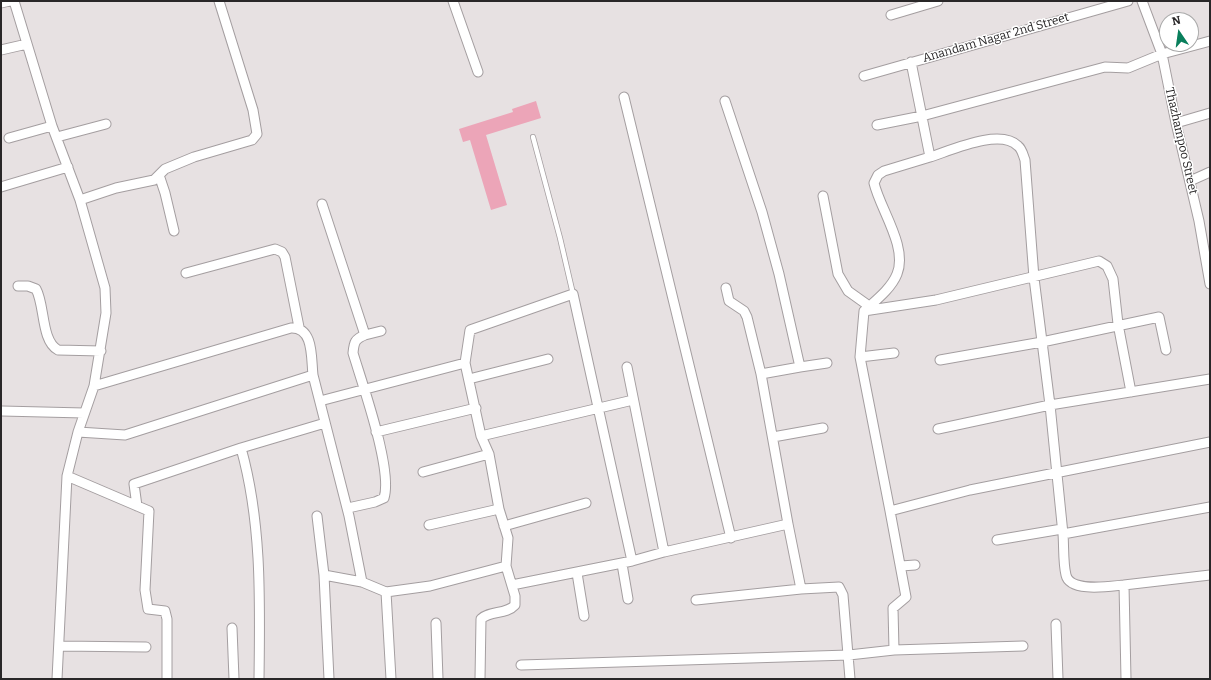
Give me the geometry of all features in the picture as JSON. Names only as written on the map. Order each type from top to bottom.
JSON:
[{"type":"street","points":[[1,3],[10,1]]},
{"type":"street","points":[[14,1],[52,126],[80,200],[105,288],[106,313],[101,351],[94,386],[78,432],[67,476],[60,646],[57,679]]},
{"type":"street","points":[[80,200],[116,188],[154,180],[165,169],[194,157],[252,140],[257,134],[253,110],[219,1]]},
{"type":"street","points":[[453,1],[478,72]]},
{"type":"street","points":[[891,16],[938,1]]},
{"type":"street","name":"Anandam Nagar 2nd Street","points":[[864,76],[1128,1]]},
{"type":"street","name":"Thazhampoo Street","points":[[1142,1],[1162,54],[1190,181],[1206,235],[1210,284]]},
{"type":"street","points":[[877,125],[922,116],[1105,67],[1128,68],[1162,54],[1210,41]]},
{"type":"street","points":[[1,50],[27,44]]},
{"type":"street","points":[[911,62],[930,156]]},
{"type":"street","points":[[624,97],[731,538]]},
{"type":"street","points":[[724,101],[765,226],[779,274],[800,367]]},
{"type":"street","points":[[1176,123],[1210,113]]},
{"type":"street","points":[[57,137],[106,124]]},
{"type":"street","points":[[9,138],[52,126]]},
{"type":"street","points":[[894,650],[893,608],[906,597],[860,356],[867,309],[882,295],[897,274],[899,257],[896,240],[874,183],[878,175],[884,171],[992,138],[1010,140],[1020,146],[1025,160],[1034,278],[1050,405],[1063,531],[1066,577],[1071,582],[1088,588],[1210,575]]},
{"type":"street","points":[[1,187],[68,167]]},
{"type":"street","points":[[1190,181],[1210,172]]},
{"type":"street","points":[[159,175],[174,231]]},
{"type":"street","points":[[823,196],[838,274],[848,291],[867,309]]},
{"type":"street","points":[[322,204],[365,335]]},
{"type":"street","points":[[186,273],[275,249],[282,252],[285,257],[299,327],[304,331],[308,338],[313,375],[348,508],[357,547],[362,582]]},
{"type":"street","points":[[867,309],[936,300],[1034,278],[1084,263],[1099,261],[1107,266],[1113,279],[1118,324],[1131,392]]},
{"type":"street","points":[[18,286],[28,286],[36,289],[47,335],[54,348],[58,350],[101,351]]},
{"type":"street","points":[[726,288],[728,301],[744,311],[747,318],[761,374],[801,589]]},
{"type":"street","points":[[480,679],[481,619],[484,615],[507,611],[516,605],[516,601],[506,566],[508,538],[499,508],[488,454],[481,436],[466,363],[470,330],[573,294],[632,561]]},
{"type":"street","points":[[940,360],[1042,342],[1118,324],[1159,317],[1166,350]]},
{"type":"street","points":[[94,386],[291,328],[299,327]]},
{"type":"street","points":[[348,508],[375,502],[384,498],[387,490],[383,460],[353,353],[354,343],[358,338],[381,331]]},
{"type":"street","points":[[860,356],[894,353]]},
{"type":"street","points":[[469,379],[548,359]]},
{"type":"street","points":[[320,401],[466,363]]},
{"type":"street","points":[[761,374],[827,363]]},
{"type":"street","points":[[627,367],[664,552]]},
{"type":"street","points":[[78,432],[125,435],[313,375]]},
{"type":"street","points":[[938,429],[1050,405],[1210,379]]},
{"type":"street","points":[[481,436],[633,400]]},
{"type":"street","points":[[376,432],[476,408]]},
{"type":"street","points":[[2,411],[84,413]]},
{"type":"street","points":[[137,506],[134,484],[241,448],[325,422]]},
{"type":"street","points":[[773,437],[823,428]]},
{"type":"street","points":[[890,511],[970,490],[1210,442]]},
{"type":"street","points":[[241,448],[248,472],[259,565],[259,679]]},
{"type":"street","points":[[423,472],[488,454]]},
{"type":"street","points":[[67,476],[149,510],[145,590],[148,609],[165,611],[167,619],[167,679]]},
{"type":"street","points":[[504,526],[586,503]]},
{"type":"street","points":[[997,540],[1063,531],[1210,506]]},
{"type":"street","points":[[429,525],[499,508]]},
{"type":"street","points":[[317,516],[324,575],[329,679]]},
{"type":"street","points":[[512,585],[537,579],[622,564],[664,552],[788,524]]},
{"type":"street","points":[[622,564],[628,599]]},
{"type":"street","points":[[901,566],[915,565]]},
{"type":"street","points":[[324,575],[362,582],[386,592],[430,586],[506,566]]},
{"type":"street","points":[[577,573],[584,616]]},
{"type":"street","points":[[1124,585],[1126,679]]},
{"type":"street","points":[[696,600],[801,589],[839,587],[842,590],[850,679]]},
{"type":"street","points":[[386,592],[391,679]]},
{"type":"street","points":[[436,623],[438,679]]},
{"type":"street","points":[[1056,624],[1058,679]]},
{"type":"street","points":[[232,628],[234,679]]},
{"type":"street","points":[[60,646],[146,647]]},
{"type":"street","points":[[521,665],[849,655],[894,650],[1023,646]]},
{"type":"lane","points":[[533,137],[560,238],[573,294]]},
{"type":"building","points":[[536,101],[541,118],[486,135],[507,205],[491,210],[470,140],[463,142],[459,129],[513,112],[512,109]]}]
